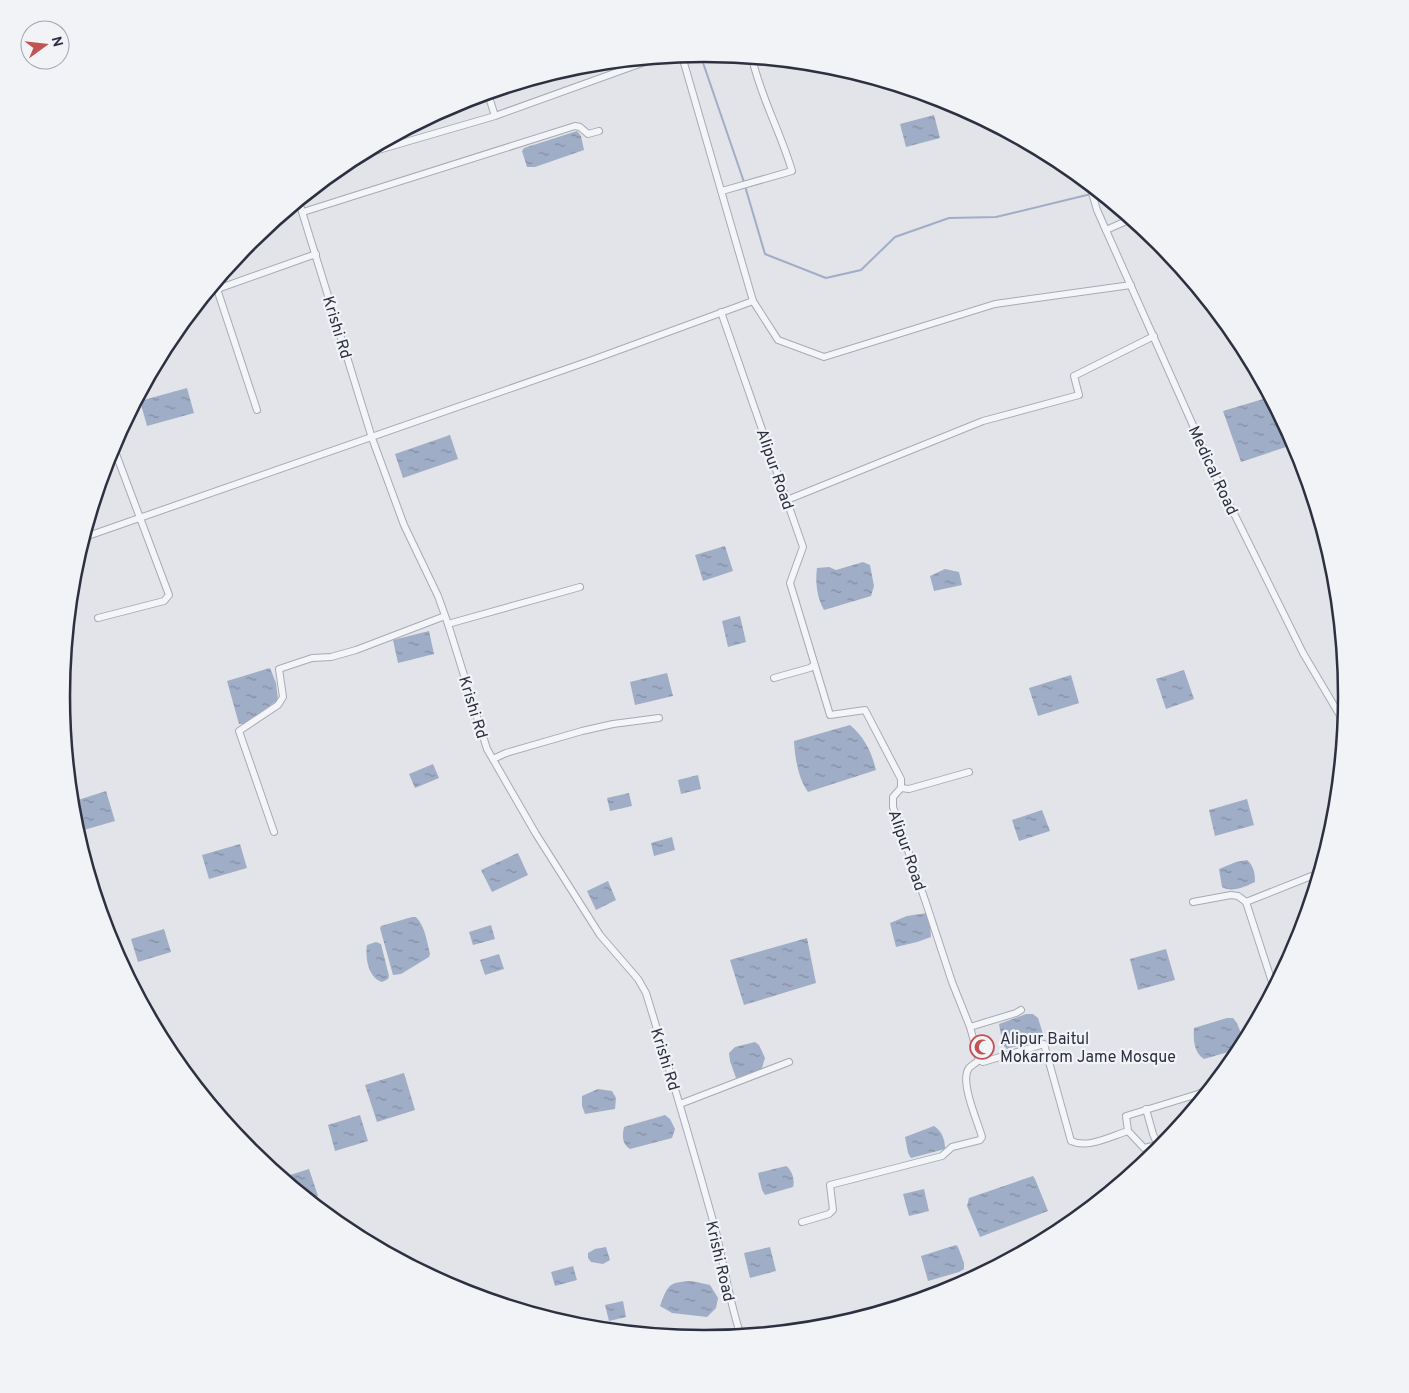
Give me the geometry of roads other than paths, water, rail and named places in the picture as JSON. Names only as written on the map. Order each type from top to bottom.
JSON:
[{"type":"street","points":[[684,63],[753,301],[778,340],[824,357],[995,304],[1131,285]]},
{"type":"street","points":[[722,191],[792,171],[786,149],[763,97],[754,65]]},
{"type":"street","points":[[386,147],[495,116],[631,67]]},
{"type":"street","points":[[490,100],[495,116]]},
{"type":"street","points":[[303,212],[575,126],[580,127],[588,134],[599,131]]},
{"type":"street","name":"Medical Road","points":[[1093,196],[1097,210],[1216,477],[1303,653],[1338,713]]},
{"type":"street","name":"Krishi Rd","points":[[301,208],[372,438],[404,525],[438,596],[487,749],[536,834],[600,935],[638,979],[646,993],[703,1185]]},
{"type":"street","points":[[1106,230],[1125,222]]},
{"type":"street","points":[[220,288],[316,254]]},
{"type":"street","points":[[218,291],[257,410]]},
{"type":"street","points":[[92,534],[372,438],[753,301]]},
{"type":"street","name":"Alipur Road","points":[[721,312],[803,547],[790,583],[830,715],[865,710],[897,769],[901,779],[901,788],[893,797],[893,807],[952,982],[970,1027],[979,1060]]},
{"type":"street","points":[[787,500],[983,421],[1079,395],[1074,376],[1154,336]]},
{"type":"street","points":[[98,618],[164,601],[168,598],[168,591],[118,458]]},
{"type":"street","points":[[448,624],[580,588]]},
{"type":"street","points":[[274,832],[239,731],[278,705],[283,697],[279,669],[312,658],[331,657],[356,650],[445,616]]},
{"type":"street","points":[[774,678],[810,668],[814,665]]},
{"type":"street","points":[[493,758],[582,731],[613,724],[659,718]]},
{"type":"street","points":[[901,788],[909,789],[970,772]]},
{"type":"street","points":[[1246,902],[1313,876]]},
{"type":"street","points":[[1193,902],[1231,895],[1238,896],[1246,902],[1271,980]]},
{"type":"street","points":[[970,1027],[1021,1010]]},
{"type":"street","points":[[802,1222],[829,1214],[832,1210],[830,1185],[942,1156],[952,1147],[980,1140],[982,1137],[965,1077],[969,1068],[979,1060],[983,1062],[1044,1044],[1071,1141],[1078,1144],[1090,1143],[1128,1131]]},
{"type":"street","points":[[680,1104],[789,1062]]},
{"type":"street","points":[[1150,1148],[1144,1148],[1128,1131],[1126,1116],[1197,1094]]},
{"type":"street","points":[[1146,1109],[1156,1141]]},
{"type":"street","name":"Krishi Road","points":[[703,1185],[725,1265],[733,1311],[739,1329]]},
{"type":"water","points":[[934,115],[940,138],[906,147],[900,124]]},
{"type":"water","points":[[577,131],[581,136],[584,150],[535,167],[527,167],[522,151],[524,148]]},
{"type":"water","points":[[187,388],[194,413],[147,426],[141,406],[144,400]]},
{"type":"water","points":[[1264,399],[1287,447],[1241,462],[1223,411]]},
{"type":"water","points":[[450,435],[458,459],[403,478],[395,454]]},
{"type":"water","points":[[725,546],[733,571],[703,581],[695,555]]},
{"type":"water","points":[[863,562],[870,565],[874,586],[871,596],[824,610],[817,590],[817,568],[829,567],[836,570]]},
{"type":"water","points":[[945,569],[959,572],[962,585],[934,591],[930,576]]},
{"type":"water","points":[[740,616],[746,642],[728,647],[722,621]]},
{"type":"water","points":[[429,631],[434,654],[398,663],[393,640]]},
{"type":"water","points":[[270,668],[276,683],[278,700],[244,724],[239,724],[227,681]]},
{"type":"water","points":[[1184,670],[1194,699],[1166,709],[1156,679]]},
{"type":"water","points":[[667,673],[673,696],[635,705],[630,682]]},
{"type":"water","points":[[1071,675],[1079,703],[1038,716],[1029,688]]},
{"type":"water","points":[[850,725],[867,745],[876,770],[808,792],[798,768],[794,741]]},
{"type":"water","points":[[433,764],[439,778],[415,788],[409,774]]},
{"type":"water","points":[[698,775],[701,789],[681,794],[678,780]]},
{"type":"water","points":[[106,791],[115,821],[85,830],[80,800]]},
{"type":"water","points":[[629,793],[632,806],[610,811],[607,798]]},
{"type":"water","points":[[1247,799],[1254,825],[1215,836],[1209,810]]},
{"type":"water","points":[[1042,810],[1050,831],[1019,841],[1012,820]]},
{"type":"water","points":[[672,837],[675,850],[654,856],[651,843]]},
{"type":"water","points":[[240,844],[247,868],[209,879],[202,855]]},
{"type":"water","points":[[518,853],[528,875],[492,892],[481,870]]},
{"type":"water","points":[[1247,860],[1254,870],[1255,882],[1234,889],[1222,887],[1219,869]]},
{"type":"water","points":[[608,881],[616,900],[596,910],[587,891]]},
{"type":"water","points":[[927,913],[931,937],[896,947],[890,923],[907,916]]},
{"type":"water","points":[[416,917],[422,925],[430,954],[429,957],[401,974],[393,975],[380,928],[381,926]]},
{"type":"water","points":[[491,925],[495,939],[473,945],[469,932]]},
{"type":"water","points":[[164,929],[171,952],[138,962],[131,939]]},
{"type":"water","points":[[807,938],[816,983],[744,1005],[730,960]]},
{"type":"water","points":[[376,942],[381,944],[389,976],[388,979],[382,982],[373,976],[367,961],[367,945]]},
{"type":"water","points":[[1166,949],[1175,980],[1138,990],[1130,959]]},
{"type":"water","points":[[499,954],[504,969],[485,975],[480,960]]},
{"type":"water","points":[[1026,1014],[1033,1014],[1038,1018],[1043,1034],[1041,1039],[1007,1049],[1003,1045],[999,1024]]},
{"type":"water","points":[[1233,1018],[1241,1034],[1230,1051],[1204,1059],[1196,1049],[1194,1028]]},
{"type":"water","points":[[755,1042],[759,1045],[765,1058],[761,1071],[736,1078],[729,1053],[735,1047]]},
{"type":"water","points":[[404,1073],[415,1110],[377,1122],[365,1085]]},
{"type":"water","points":[[598,1089],[612,1091],[616,1098],[615,1109],[585,1114],[582,1106],[582,1096]]},
{"type":"water","points":[[360,1115],[368,1141],[335,1151],[328,1125]]},
{"type":"water","points":[[665,1115],[670,1119],[675,1129],[672,1138],[630,1149],[625,1145],[623,1137],[624,1127]]},
{"type":"water","points":[[934,1126],[942,1136],[945,1149],[911,1158],[908,1153],[905,1137]]},
{"type":"water","points":[[786,1166],[790,1170],[794,1181],[793,1187],[765,1195],[758,1173]]},
{"type":"water","points":[[309,1169],[318,1196],[316,1197],[289,1175]]},
{"type":"water","points":[[1033,1176],[1048,1211],[980,1237],[967,1206],[969,1198]]},
{"type":"water","points":[[924,1189],[929,1211],[909,1216],[903,1194]]},
{"type":"water","points":[[956,1245],[964,1263],[964,1269],[928,1281],[921,1256]]},
{"type":"water","points":[[606,1247],[610,1260],[603,1264],[591,1262],[588,1258],[588,1253],[595,1249]]},
{"type":"water","points":[[770,1247],[776,1271],[750,1278],[744,1253]]},
{"type":"water","points":[[573,1266],[577,1280],[555,1286],[551,1272]]},
{"type":"water","points":[[692,1281],[710,1285],[718,1298],[716,1308],[707,1317],[672,1313],[660,1306],[670,1286],[678,1282]]},
{"type":"water","points":[[623,1301],[626,1317],[609,1321],[605,1305]]},
{"type":"waterway","points":[[703,62],[744,182]]},
{"type":"waterway","points":[[745,186],[765,254],[826,278],[861,270],[895,237],[949,218],[996,217],[1090,194]]},
{"type":"place","name":"Alipur Baitul Mokarrom Jame Mosque","points":[[982,1047]]}]
